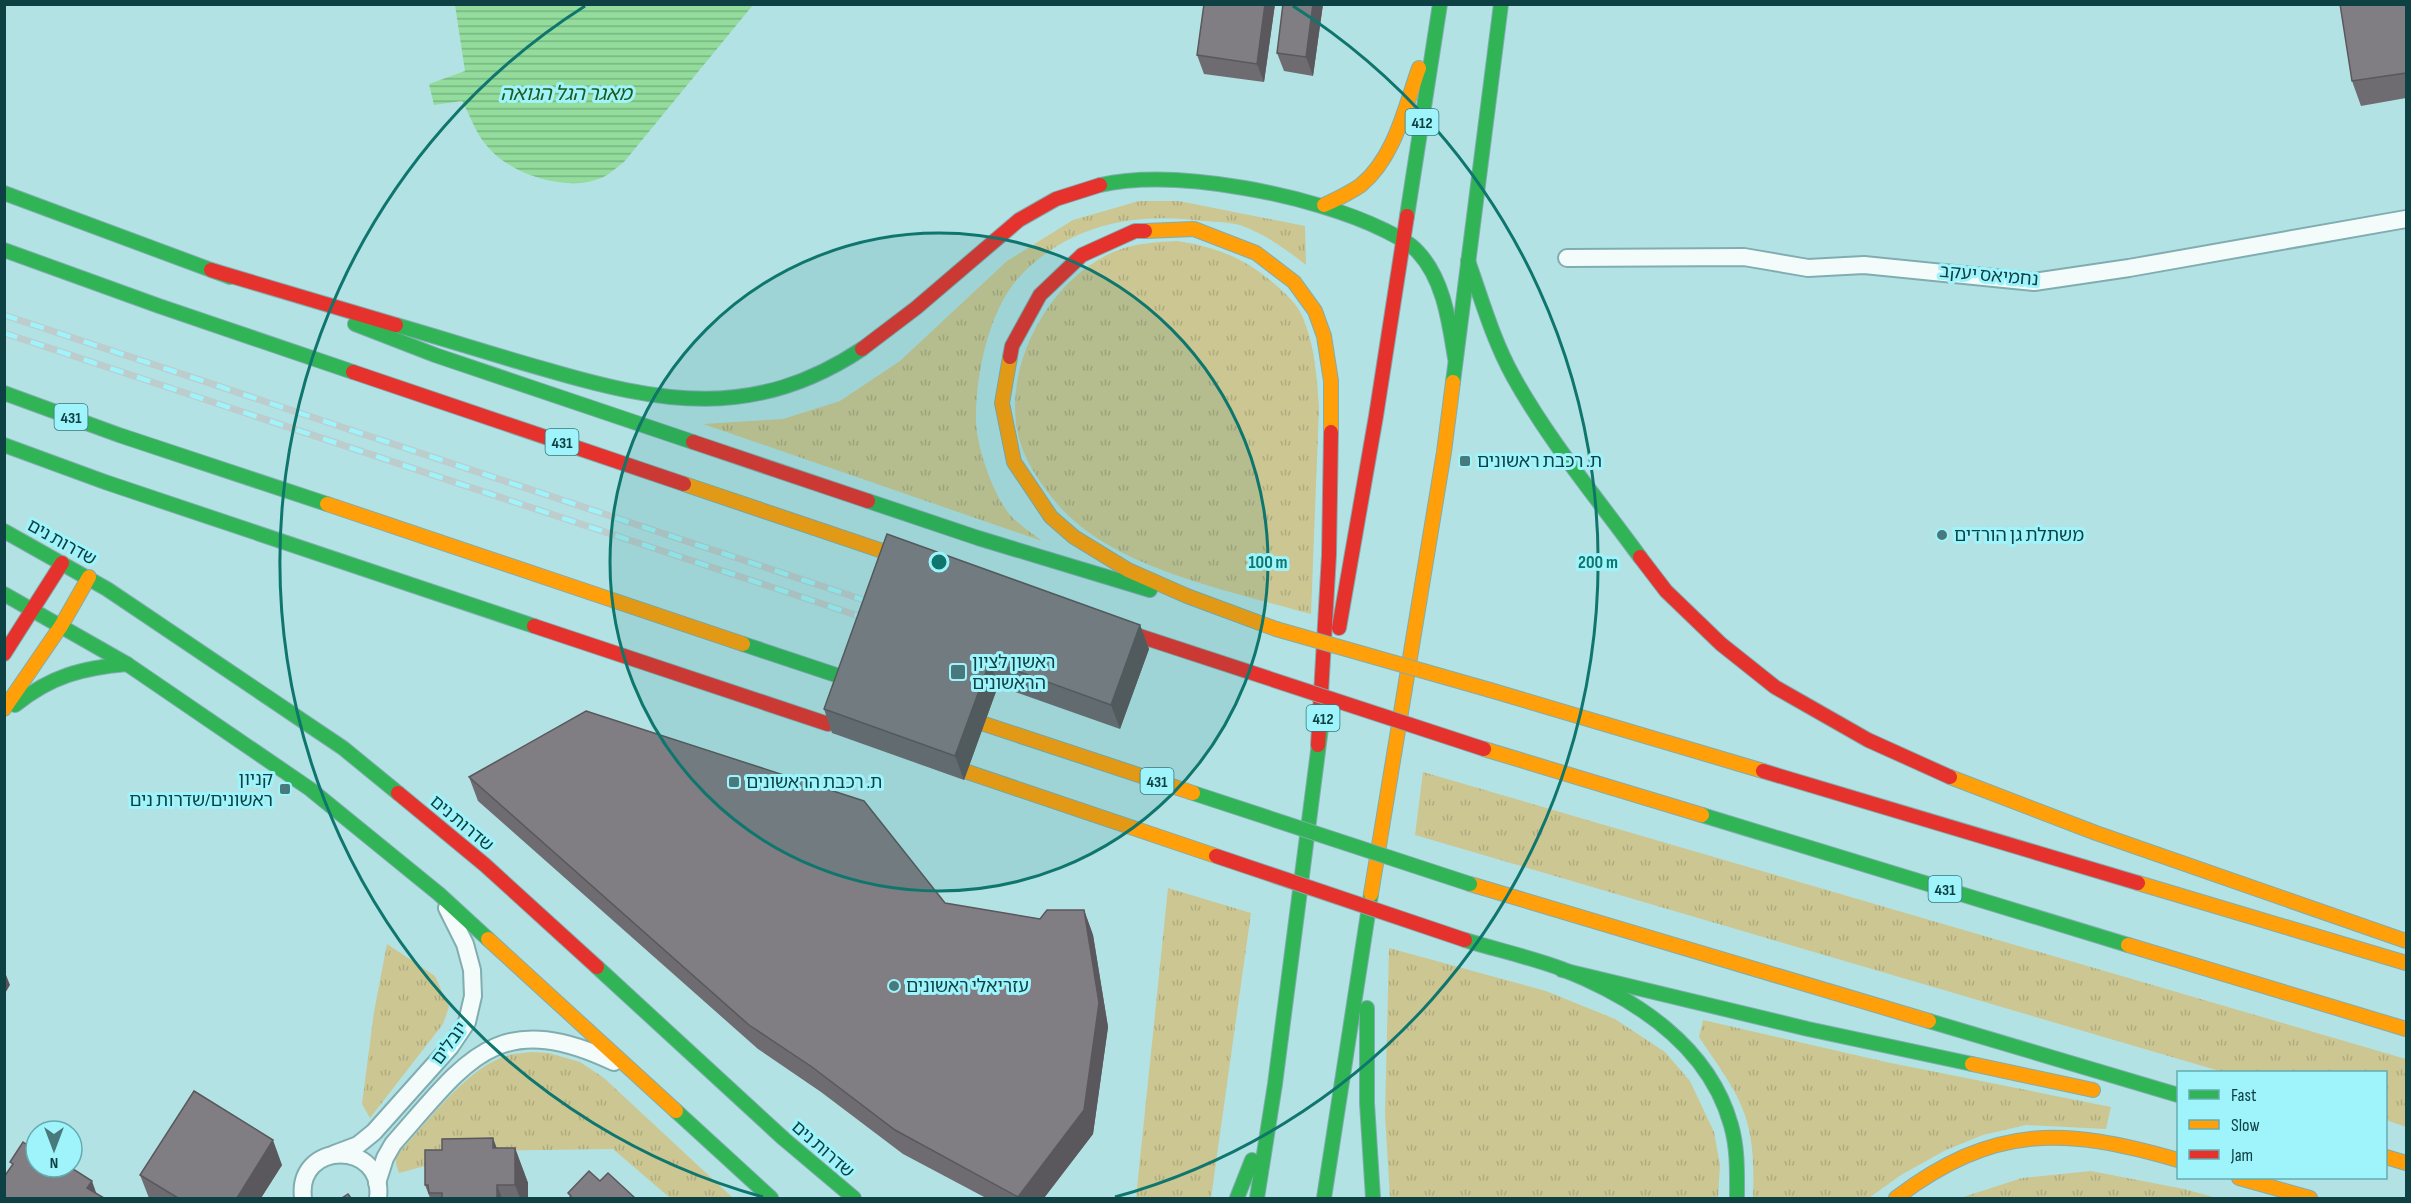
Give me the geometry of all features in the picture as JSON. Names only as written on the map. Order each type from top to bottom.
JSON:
[{"type":"main road","points":[[1324,1198],[1372,888],[1444,452],[1500,4]]},
{"type":"main road","points":[[1324,205],[1358,187],[1368,178],[1384,156],[1439,10]]},
{"type":"main road","name":"412","points":[[1257,1198],[1275,1084],[1318,745],[1377,416],[1439,10]]},
{"type":"main road","points":[[212,270],[580,380],[675,399],[745,396],[773,391],[817,378],[862,351],[938,289],[983,247],[1011,225],[1040,207],[1075,192],[1119,183],[1183,180],[1227,185],[1324,205],[1403,240],[1419,253],[1431,272],[1441,296],[1455,358]]},
{"type":"main road","points":[[4,193],[435,355],[978,538],[2406,963]]},
{"type":"main road","points":[[1276,628],[1171,589],[1096,552],[1051,518],[1034,497],[1015,466],[1007,446],[1002,423],[1004,376],[1012,347],[1027,313],[1046,286],[1080,254],[1111,238],[1143,230],[1179,228],[1211,233],[1242,244],[1270,261],[1300,288],[1320,322],[1330,377],[1332,491],[1318,745]]},
{"type":"main road","name":"431","points":[[4,250],[159,306],[930,567]]},
{"type":"main road","points":[[1468,261],[1498,344],[1513,376],[1546,431],[1666,591],[1721,644],[1775,687],[1868,740],[1950,777],[2097,833],[2406,941]]},
{"type":"main road","name":"431","points":[[4,393],[119,435],[850,680]]},
{"type":"main road","points":[[4,446],[105,482],[834,726]]},
{"type":"main road","name":"שדרות נים","points":[[4,531],[89,577],[343,748],[485,865],[784,1139],[854,1198]]},
{"type":"main road","points":[[4,654],[62,563]]},
{"type":"main road","points":[[4,709],[61,626],[89,577]]},
{"type":"main road","points":[[4,594],[127,664],[310,789],[439,894],[771,1198]]},
{"type":"main road","name":"431","points":[[1088,620],[1484,749],[2406,1029]]},
{"type":"main road","points":[[4,715],[40,686],[58,677],[90,668],[127,664]]},
{"type":"main road","name":"431","points":[[936,708],[1470,884],[2177,1095]]},
{"type":"main road","points":[[929,758],[1465,940],[1562,970],[1808,1029],[2109,1093]]},
{"type":"main road","points":[[1372,888],[1366,1056],[1368,1155],[1373,1198]]},
{"type":"main road","points":[[1562,970],[1619,996],[1646,1012],[1674,1032],[1695,1055],[1712,1079],[1733,1129],[1738,1155],[1737,1198]]},
{"type":"main road","points":[[1237,1198],[1252,1160],[1275,1084]]},
{"type":"main road","points":[[2155,1103],[2177,1108]]},
{"type":"main road","points":[[1896,1198],[1944,1165],[2006,1142],[2038,1137],[2101,1142],[2177,1160]]},
{"type":"main road","points":[[2387,1158],[2406,1163]]},
{"type":"main road","points":[[2243,1179],[2310,1198]]},
{"type":"street","name":"נחמיאס יעקב","points":[[1567,258],[1744,257],[1808,268],[1864,265],[2034,282],[2128,268],[2406,219]]},
{"type":"street","name":"יובלים","points":[[303,1198],[304,1180],[309,1169],[323,1158],[358,1145],[374,1132],[450,1047],[466,1022],[473,996],[472,970],[465,944],[439,894]]},
{"type":"street","name":"יובלים","points":[[378,1191],[385,1158],[393,1144],[461,1068],[484,1052],[523,1040],[551,1040],[579,1046],[628,1068]]},
{"type":"street","points":[[334,1154],[347,1154],[363,1161],[371,1169],[378,1191]]},
{"type":"green space","points":[[1139,201],[1179,201],[1305,226],[1306,265],[1269,239],[1240,225],[1154,218],[1130,220],[1085,232],[1042,256],[1023,273],[1002,303],[987,340],[979,380],[976,428],[986,468],[997,495],[1010,515],[1042,541],[703,424],[783,419],[840,401],[900,361],[1007,261],[1073,220]]},
{"type":"green space","points":[[1178,241],[1219,251],[1254,268],[1292,300],[1301,313],[1307,329],[1315,362],[1319,408],[1311,614],[1177,576],[1112,547],[1083,528],[1060,507],[1037,476],[1023,451],[1015,415],[1017,386],[1023,357],[1050,305],[1069,282],[1091,264],[1116,251],[1154,242]]},
{"type":"green space","points":[[1423,772],[2406,1059],[2406,1127],[2387,1120],[2387,1071],[2220,1071],[1415,835]]},
{"type":"green space","points":[[1168,888],[1251,913],[1211,1198],[1136,1198]]},
{"type":"green space","points":[[387,944],[435,976],[449,1007],[443,1024],[370,1118],[362,1104],[374,1012]]},
{"type":"green space","points":[[1389,948],[1546,991],[1615,1019],[1665,1052],[1690,1081],[1714,1132],[1720,1165],[1718,1198],[1390,1198],[1385,1115]]},
{"type":"green space","points":[[1703,1020],[1886,1062],[2111,1107],[2106,1129],[2026,1125],[1983,1135],[1946,1150],[1901,1175],[1869,1198],[1753,1198],[1753,1154],[1747,1120],[1734,1091],[1699,1037]]},
{"type":"green space","points":[[518,1053],[549,1053],[580,1062],[604,1078],[733,1198],[670,1198],[613,1149],[481,1151],[399,1173],[396,1156],[430,1117],[469,1078],[496,1060]]},
{"type":"green space","points":[[2091,1171],[2184,1189],[2217,1198],[1960,1198],[2022,1178]]},
{"type":"water","name":"מאגר הגל הגואה","points":[[455,4],[753,5],[624,162],[601,178],[572,183],[540,178],[509,165],[487,146],[462,101],[434,105],[429,84],[465,71]]},
{"type":"building","points":[[1204,4],[1265,4],[1257,64],[1197,55]]},
{"type":"building","points":[[1283,4],[1313,4],[1306,57],[1277,53]]},
{"type":"building","points":[[2340,4],[2406,4],[2406,73],[2352,81]]},
{"type":"building","points":[[887,534],[1140,625],[1111,705],[990,661],[955,756],[824,709]]},
{"type":"building","name":"עזריאלי ראשונים","points":[[586,711],[864,801],[945,903],[1040,919],[1047,910],[1084,910],[1099,1003],[1084,1110],[1018,1197],[895,1130],[812,1067],[749,1025],[469,777]]},
{"type":"building","points":[[194,1091],[273,1140],[237,1198],[178,1198],[140,1175]]},
{"type":"building","points":[[493,1138],[493,1148],[515,1148],[515,1185],[497,1185],[497,1198],[442,1198],[442,1193],[429,1193],[428,1185],[425,1185],[425,1150],[442,1150],[442,1139]]},
{"type":"building","points":[[23,1142],[24,1179],[84,1179],[84,1176],[92,1181],[87,1188],[104,1198],[4,1198],[4,1177],[13,1164],[10,1162]]},
{"type":"building","points":[[589,1171],[600,1181],[608,1173],[635,1198],[569,1198],[571,1196],[568,1193]]},
{"type":"railway","points":[[4,315],[879,605]]},
{"type":"railway","points":[[4,333],[874,621]]},
{"type":"traffic: fast","points":[[1407,216],[1440,4]]},
{"type":"traffic: fast","points":[[1453,382],[1501,4]]},
{"type":"traffic: fast","points":[[1100,185],[1167,180],[1244,188],[1320,206],[1355,217],[1384,230],[1414,248],[1434,275],[1444,302],[1455,358]]},
{"type":"traffic: fast","points":[[4,193],[230,277]]},
{"type":"traffic: fast","points":[[4,250],[353,372]]},
{"type":"traffic: fast","points":[[1468,261],[1494,334],[1513,376],[1558,446],[1640,557]]},
{"type":"traffic: fast","points":[[355,324],[435,355],[693,442]]},
{"type":"traffic: fast","points":[[396,325],[587,381],[667,397],[706,399],[745,396],[783,387],[822,372],[862,349]]},
{"type":"traffic: fast","points":[[4,393],[119,435],[327,504]]},
{"type":"traffic: fast","points":[[4,445],[105,482],[534,626]]},
{"type":"traffic: fast","points":[[868,501],[978,538],[1150,590]]},
{"type":"traffic: fast","points":[[4,531],[107,589],[343,748],[398,793]]},
{"type":"traffic: fast","points":[[4,594],[127,664],[310,789],[439,894],[488,939]]},
{"type":"traffic: fast","points":[[743,644],[845,678]]},
{"type":"traffic: fast","points":[[15,705],[54,680],[81,671],[127,664]]},
{"type":"traffic: fast","points":[[1257,1198],[1275,1084],[1321,728]]},
{"type":"traffic: fast","points":[[1193,793],[1470,884]]},
{"type":"traffic: fast","points":[[1702,815],[2128,945]]},
{"type":"traffic: fast","points":[[1324,1198],[1371,894]]},
{"type":"traffic: fast","points":[[1465,940],[1562,969],[1616,994],[1666,1028],[1706,1071],[1720,1097],[1733,1134],[1736,1152],[1737,1198]]},
{"type":"traffic: fast","points":[[597,967],[784,1139],[854,1198]]},
{"type":"traffic: fast","points":[[1562,970],[1808,1029],[1972,1064]]},
{"type":"traffic: fast","points":[[1367,1008],[1367,1103],[1373,1198]]},
{"type":"traffic: fast","points":[[1929,1021],[2177,1095]]},
{"type":"traffic: fast","points":[[676,1111],[771,1198]]},
{"type":"traffic: fast","points":[[1237,1198],[1252,1160]]},
{"type":"traffic: slow","points":[[1324,205],[1361,185],[1373,174],[1398,131],[1419,68]]},
{"type":"traffic: slow","points":[[1145,231],[1194,229],[1256,253],[1294,282],[1315,311],[1324,336],[1331,381],[1331,432]]},
{"type":"traffic: slow","points":[[1010,357],[1002,403],[1014,462],[1051,517],[1074,537],[1128,570],[1187,596],[1276,629]]},
{"type":"traffic: slow","points":[[1371,894],[1444,452],[1453,382]]},
{"type":"traffic: slow","points":[[684,484],[921,564]]},
{"type":"traffic: slow","points":[[327,504],[743,644]]},
{"type":"traffic: slow","points":[[4,709],[61,626],[89,577]]},
{"type":"traffic: slow","points":[[1276,629],[1490,690]]},
{"type":"traffic: slow","points":[[1490,690],[1763,771]]},
{"type":"traffic: slow","points":[[945,711],[1193,793]]},
{"type":"traffic: slow","points":[[1484,749],[1702,815]]},
{"type":"traffic: slow","points":[[938,762],[1216,856]]},
{"type":"traffic: slow","points":[[1950,777],[2096,833],[2406,941]]},
{"type":"traffic: slow","points":[[2138,883],[2406,963]]},
{"type":"traffic: slow","points":[[1470,884],[1929,1021]]},
{"type":"traffic: slow","points":[[488,939],[676,1111]]},
{"type":"traffic: slow","points":[[2128,945],[2406,1029]]},
{"type":"traffic: slow","points":[[1972,1064],[2093,1090]]},
{"type":"traffic: slow","points":[[1896,1198],[1965,1156],[1998,1145],[2031,1139],[2065,1138],[2100,1142],[2177,1160]]},
{"type":"traffic: slow","points":[[2387,1157],[2406,1163]]},
{"type":"traffic: slow","points":[[2243,1179],[2310,1198]]},
{"type":"traffic: jam","points":[[862,349],[916,308],[1019,220],[1056,199],[1100,185]]},
{"type":"traffic: jam","points":[[1339,628],[1376,416],[1407,216]]},
{"type":"traffic: jam","points":[[1010,357],[1012,346],[1040,295],[1082,255],[1135,231],[1145,231]]},
{"type":"traffic: jam","points":[[211,270],[396,325]]},
{"type":"traffic: jam","points":[[353,372],[684,484]]},
{"type":"traffic: jam","points":[[1318,745],[1329,555],[1331,432]]},
{"type":"traffic: jam","points":[[693,442],[868,501]]},
{"type":"traffic: jam","points":[[1640,557],[1666,591],[1721,644],[1775,687],[1868,740],[1950,777]]},
{"type":"traffic: jam","points":[[4,654],[62,563]]},
{"type":"traffic: jam","points":[[1106,625],[1484,749]]},
{"type":"traffic: jam","points":[[534,626],[828,724]]},
{"type":"traffic: jam","points":[[1763,771],[2138,883]]},
{"type":"traffic: jam","points":[[398,793],[485,865],[597,967]]},
{"type":"traffic: jam","points":[[1216,856],[1465,940]]},
{"type":"place","name":"ת. רכבת ראשונים","points":[[1465,461]]},
{"type":"place","name":"משתלת גן הורדים","points":[[1942,535]]},
{"type":"place","name":"ראשון לציון הראשונים","points":[[958,672]]},
{"type":"place","name":"ת. רכבת הראשונים","points":[[734,782]]},
{"type":"place","name":"קניון ראשונים/שדרות נים","points":[[285,789]]},
{"type":"place","name":"עזריאלי ראשונים","points":[[894,986]]}]
